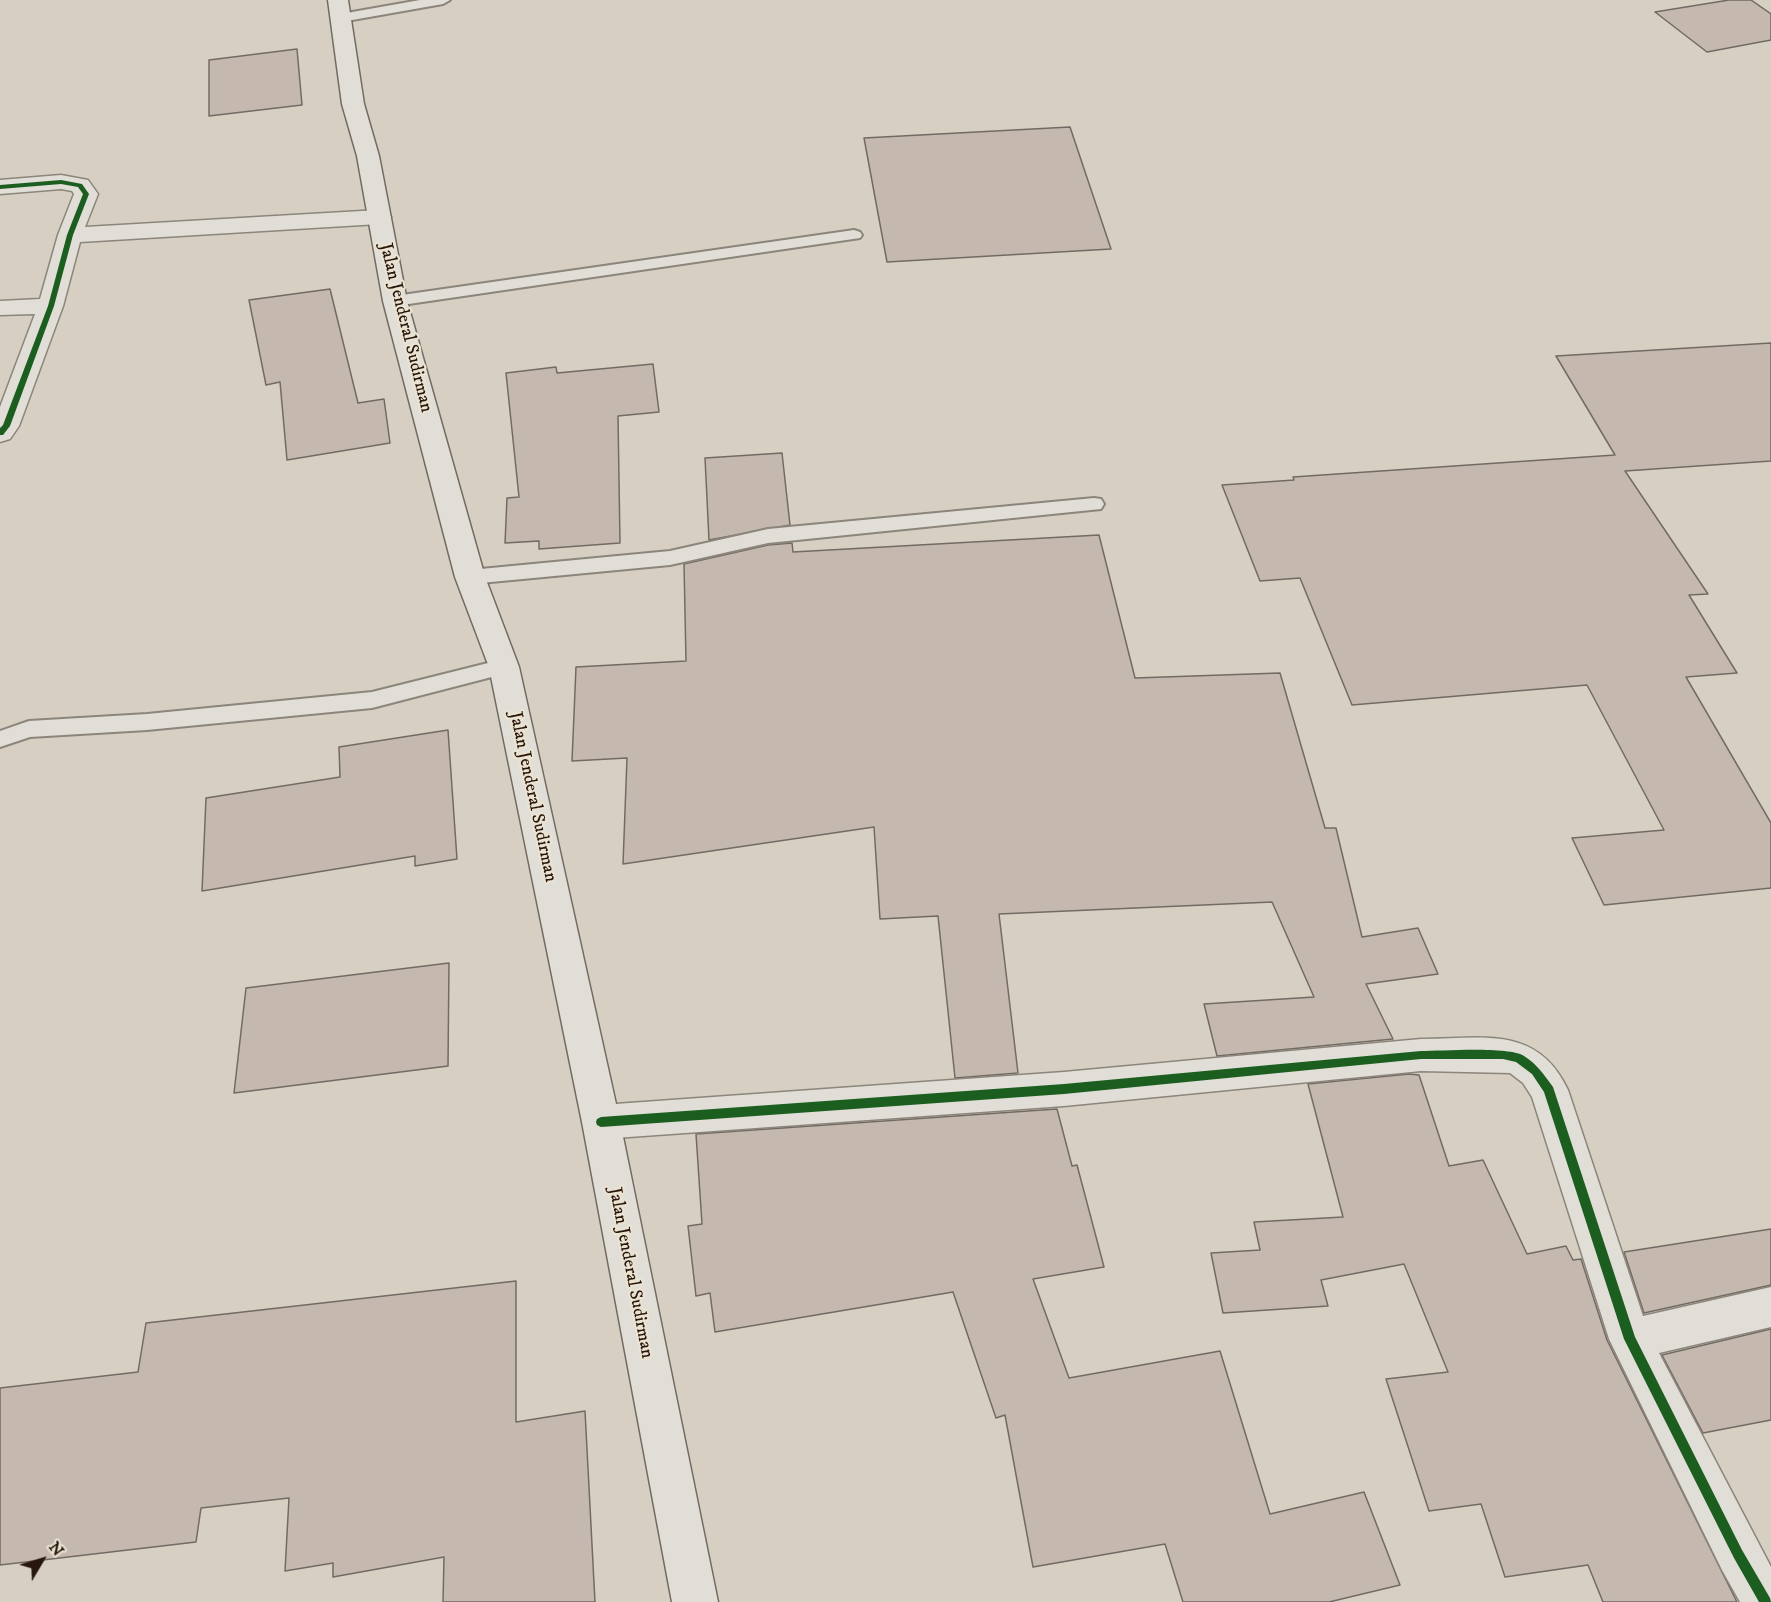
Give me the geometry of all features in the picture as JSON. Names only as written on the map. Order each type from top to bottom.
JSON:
[{"type":"street","name":"Jalan Jenderal Sudirman","points":[[340,9],[353,104],[368,156],[395,301],[470,578],[504,667],[601,1122],[695,1602]]},
{"type":"street","points":[[0,187],[61,182],[80,185],[86,194],[70,235],[51,306],[6,426],[0,433]]},
{"type":"street","points":[[70,235],[379,217]]},
{"type":"street","points":[[0,308],[51,306]]},
{"type":"street","points":[[601,1122],[1064,1089],[1421,1055],[1503,1055],[1519,1058],[1536,1071],[1549,1090],[1630,1339],[1738,1554],[1766,1602]]},
{"type":"street","points":[[1630,1339],[1771,1307]]},
{"type":"lane","points":[[340,9],[443,0]]},
{"type":"lane","points":[[395,301],[855,235]]},
{"type":"lane","points":[[470,578],[670,558],[768,536],[1094,504]]},
{"type":"lane","points":[[0,739],[29,729],[147,722],[372,700],[504,667]]},
{"type":"building","points":[[1729,0],[1751,0],[1771,14],[1771,40],[1707,52],[1655,12]]},
{"type":"building","points":[[297,49],[302,105],[209,116],[209,60]]},
{"type":"building","points":[[1070,127],[1111,249],[887,262],[864,138]]},
{"type":"building","points":[[330,289],[358,403],[384,399],[390,443],[287,460],[280,382],[266,385],[249,300]]},
{"type":"building","points":[[1771,343],[1771,461],[1625,471],[1708,594],[1689,595],[1737,673],[1686,677],[1771,823],[1771,888],[1604,905],[1572,838],[1664,830],[1587,685],[1352,705],[1300,578],[1260,581],[1222,485],[1294,480],[1293,477],[1615,455],[1556,356]]},
{"type":"building","points":[[653,364],[659,412],[618,416],[620,543],[539,549],[539,541],[505,543],[507,498],[519,497],[506,373],[556,367],[557,373]]},
{"type":"building","points":[[782,453],[790,525],[709,540],[705,458]]},
{"type":"building","points":[[1099,535],[1135,678],[1280,673],[1325,828],[1336,828],[1362,937],[1418,928],[1438,974],[1366,984],[1393,1039],[1217,1056],[1204,1004],[1314,997],[1272,902],[999,914],[1018,1073],[955,1078],[938,916],[880,919],[874,827],[623,864],[627,758],[572,761],[576,667],[686,661],[684,564],[768,545],[792,543],[793,552]]},
{"type":"building","points":[[448,730],[457,859],[415,866],[415,856],[202,891],[206,798],[340,777],[339,747]]},
{"type":"building","points":[[449,963],[448,1066],[234,1093],[246,988]]},
{"type":"building","points":[[1409,1074],[1419,1075],[1449,1166],[1483,1160],[1527,1254],[1566,1246],[1573,1260],[1581,1259],[1607,1340],[1737,1602],[1603,1602],[1588,1565],[1505,1577],[1481,1504],[1429,1511],[1386,1379],[1448,1372],[1404,1264],[1321,1280],[1328,1306],[1223,1313],[1211,1253],[1260,1250],[1254,1222],[1343,1217],[1308,1084]]},
{"type":"building","points":[[1057,1109],[1072,1166],[1077,1165],[1104,1267],[1033,1279],[1069,1378],[1220,1351],[1270,1514],[1364,1492],[1400,1585],[1329,1602],[1183,1602],[1165,1544],[1033,1567],[1005,1415],[996,1418],[953,1292],[715,1332],[710,1293],[696,1296],[688,1226],[702,1224],[696,1134]]},
{"type":"building","points":[[1771,1229],[1771,1285],[1644,1313],[1624,1252]]},
{"type":"building","points":[[516,1281],[516,1422],[585,1411],[595,1602],[443,1602],[444,1557],[333,1577],[333,1563],[285,1571],[289,1498],[201,1508],[196,1542],[0,1565],[0,1388],[138,1372],[146,1323]]},
{"type":"building","points":[[1771,1329],[1771,1420],[1703,1433],[1662,1355]]},
{"type":"cycle path","points":[[0,187],[61,182],[80,185],[86,194],[70,235],[51,306],[6,426],[0,433]]},
{"type":"cycle path","points":[[601,1122],[1064,1089],[1421,1055],[1503,1055],[1519,1058],[1536,1071],[1549,1090],[1630,1339],[1738,1554],[1766,1602]]}]
